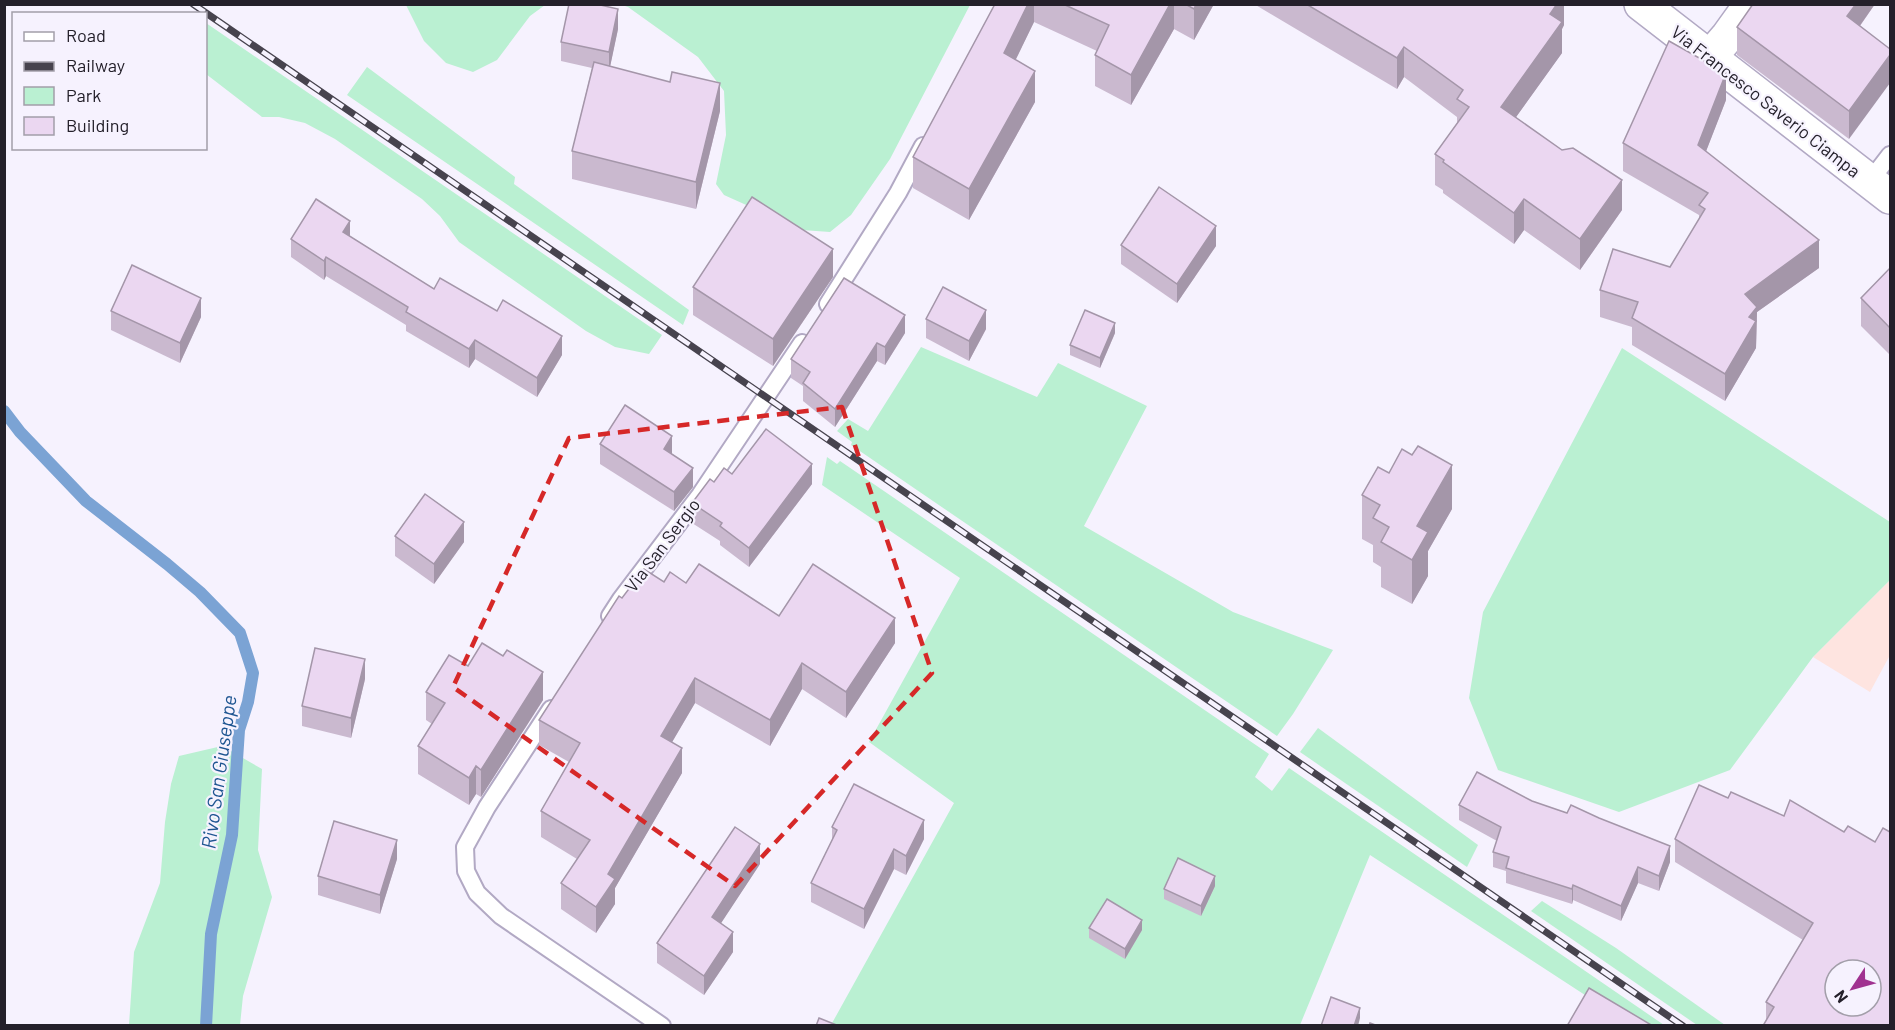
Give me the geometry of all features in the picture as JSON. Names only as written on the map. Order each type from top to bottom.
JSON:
[{"type":"street","name":"Via Francesco Saverio Ciampa","points":[[1641,4],[1880,189]]},
{"type":"street","points":[[1710,57],[1751,4]]},
{"type":"lane","name":"Via San Sergio","points":[[602,628],[621,599],[700,495],[816,321],[898,193],[929,134]]},
{"type":"lane","points":[[1880,189],[1890,155]]},
{"type":"lane","points":[[558,697],[487,807],[465,847],[466,871],[477,893],[501,916],[662,1026]]},
{"type":"highlighted area","points":[[842,407],[932,673],[735,886],[453,687],[569,438]]},
{"type":"shaded area","points":[[1890,580],[1890,655],[1870,692],[1813,657]]},
{"type":"green space","points":[[406,5],[545,5],[530,16],[497,60],[473,72],[446,63],[424,41]]},
{"type":"green space","points":[[622,5],[970,5],[890,159],[851,215],[830,232],[802,230],[724,195],[716,184],[726,135],[724,91],[698,57]]},
{"type":"green space","points":[[207,24],[662,335],[649,354],[615,347],[586,331],[459,242],[440,216],[422,199],[335,139],[305,123],[279,117],[262,117],[207,75]]},
{"type":"green space","points":[[367,67],[515,177],[514,184],[689,310],[683,325],[347,95]]},
{"type":"green space","points":[[921,347],[1037,397],[1058,363],[1147,406],[1084,526],[1233,612],[1333,650],[1277,736],[851,445],[852,442],[837,431],[848,419],[868,431]]},
{"type":"green space","points":[[1622,348],[1890,522],[1890,580],[1813,657],[1730,770],[1619,812],[1498,770],[1469,698],[1483,612]]},
{"type":"green space","points":[[827,457],[837,464],[840,461],[1269,754],[1255,777],[1272,791],[1289,768],[1664,1025],[1631,1025],[1370,855],[1300,1025],[831,1025],[954,803],[869,742],[960,578],[822,485]]},
{"type":"green space","points":[[1318,728],[1478,845],[1467,867],[1300,752]]},
{"type":"green space","points":[[222,746],[262,769],[258,850],[272,897],[243,996],[240,1025],[129,1025],[134,952],[160,883],[165,822],[171,784],[179,756]]},
{"type":"green space","points":[[1542,901],[1616,948],[1725,1025],[1697,1025],[1531,911]]},
{"type":"building","points":[[569,4],[596,4],[618,9],[609,52],[561,42]]},
{"type":"building","points":[[995,4],[1028,4],[1004,53],[1035,71],[969,189],[913,157]]},
{"type":"building","points":[[1063,4],[1170,4],[1131,75],[1095,55],[1109,25]]},
{"type":"building","points":[[1185,4],[1196,4],[1194,9]]},
{"type":"building","points":[[1306,4],[1557,4],[1550,14],[1562,22],[1501,107],[1562,150],[1573,148],[1622,180],[1580,239],[1524,199],[1514,213],[1435,154],[1469,107],[1457,99],[1463,90],[1404,47],[1397,58]]},
{"type":"building","points":[[1753,4],[1856,4],[1847,16],[1890,49],[1890,55],[1849,111],[1737,27]]},
{"type":"building","points":[[1669,41],[1726,73],[1698,145],[1819,240],[1745,294],[1757,307],[1749,317],[1756,321],[1725,374],[1632,318],[1638,302],[1600,290],[1613,249],[1670,267],[1705,209],[1699,205],[1708,193],[1623,143]]},
{"type":"building","points":[[594,62],[670,82],[672,72],[720,83],[696,182],[572,151]]},
{"type":"building","points":[[1159,187],[1216,226],[1177,284],[1121,245]]},
{"type":"building","points":[[752,197],[833,249],[773,339],[693,287]]},
{"type":"building","points":[[316,199],[350,221],[343,232],[434,289],[440,278],[497,311],[503,300],[562,336],[537,378],[475,340],[469,349],[406,312],[408,307],[326,257],[324,261],[291,239]]},
{"type":"building","points":[[132,265],[201,298],[180,343],[111,311]]},
{"type":"building","points":[[1890,268],[1890,328],[1861,298]]},
{"type":"building","points":[[844,278],[905,315],[885,347],[877,343],[835,409],[803,383],[810,372],[791,359]]},
{"type":"building","points":[[943,287],[986,310],[969,341],[926,319]]},
{"type":"building","points":[[1085,310],[1115,323],[1100,358],[1070,345]]},
{"type":"building","points":[[625,405],[672,436],[664,449],[693,468],[674,492],[600,444]]},
{"type":"building","points":[[766,429],[812,464],[749,548],[720,526],[722,523],[692,503],[710,479],[714,482],[724,468],[732,474]]},
{"type":"building","points":[[1418,446],[1452,465],[1417,526],[1428,532],[1412,560],[1381,542],[1389,527],[1373,518],[1380,505],[1362,495],[1378,467],[1389,473],[1402,449],[1412,455]]},
{"type":"building","points":[[425,494],[464,522],[434,564],[395,536]]},
{"type":"building","points":[[699,564],[779,616],[813,564],[895,618],[846,692],[802,663],[770,720],[695,678],[661,736],[682,748],[608,874],[615,879],[596,907],[561,883],[590,840],[541,811],[580,743],[539,720],[619,596],[622,598],[644,569],[664,582],[670,572],[686,583]]},
{"type":"building","points":[[482,643],[503,656],[507,650],[543,672],[481,770],[476,766],[469,778],[418,746],[445,703],[426,692],[449,655],[468,666]]},
{"type":"building","points":[[315,648],[365,659],[351,718],[302,706]]},
{"type":"building","points":[[1477,772],[1532,801],[1567,813],[1571,805],[1670,846],[1659,876],[1638,867],[1621,906],[1573,885],[1572,889],[1506,868],[1509,857],[1493,852],[1501,827],[1459,805]]},
{"type":"building","points":[[854,784],[924,820],[906,856],[894,849],[864,909],[811,883],[837,830],[832,827]]},
{"type":"building","points":[[1699,785],[1728,798],[1731,792],[1784,816],[1790,800],[1844,832],[1848,826],[1875,842],[1883,828],[1890,832],[1890,1026],[1767,1026],[1764,1024],[1774,1007],[1766,1002],[1813,923],[1675,839]]},
{"type":"building","points":[[334,821],[397,840],[380,895],[318,876]]},
{"type":"building","points":[[735,827],[760,844],[712,917],[733,932],[704,976],[657,943]]},
{"type":"building","points":[[1178,858],[1215,876],[1201,906],[1164,889]]},
{"type":"building","points":[[1107,899],[1142,920],[1125,949],[1089,928]]},
{"type":"building","points":[[1589,988],[1653,1026],[1567,1026]]},
{"type":"building","points":[[1331,997],[1360,1008],[1354,1026],[1321,1026]]},
{"type":"building","points":[[819,1018],[839,1026],[816,1026]]},
{"type":"waterway","name":"Rivo San Giuseppe","points":[[4,411],[20,432],[86,501],[200,592],[240,633],[253,673],[248,702],[239,730],[232,835],[211,934],[206,1026]]},
{"type":"railway","points":[[193,4],[205,12]]},
{"type":"railway","points":[[207,14],[1683,1026]]}]
